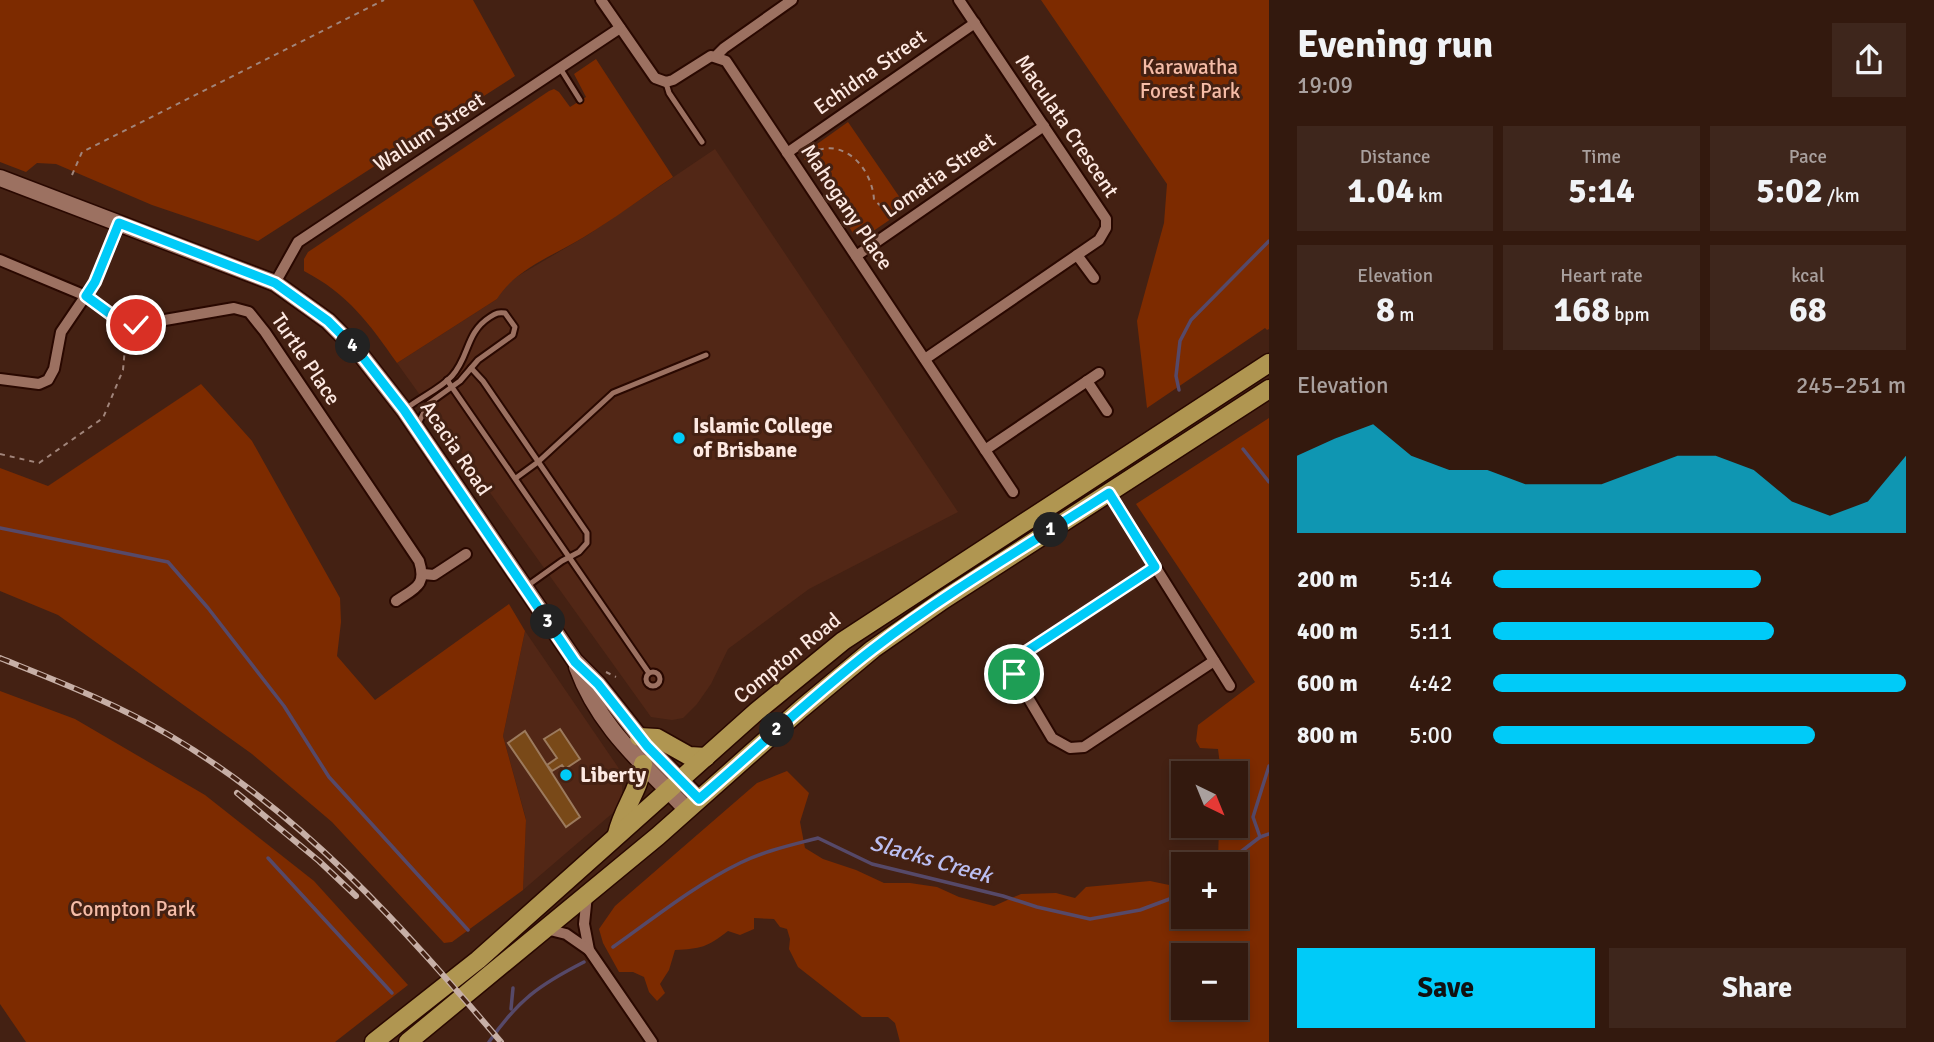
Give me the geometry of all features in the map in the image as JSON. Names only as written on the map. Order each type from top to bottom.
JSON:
[{"type":"main road","name":"Compton Road","points":[[374,1042],[478,960],[800,675],[866,625],[1269,363]]},
{"type":"main road","points":[[408,1042],[587,895],[873,649],[943,600],[1269,389]]},
{"type":"main road","points":[[639,737],[657,738],[692,757],[706,757]]},
{"type":"main road","points":[[616,837],[620,820],[640,781],[643,764]]},
{"type":"street","points":[[601,0],[655,78],[666,82],[702,60],[716,56],[792,0]]},
{"type":"street","name":"Maculata Crescent","points":[[925,359],[1099,240],[1106,228],[1106,219],[959,0]]},
{"type":"street","name":"Echidna Street","points":[[787,153],[975,23]]},
{"type":"street","name":"Wallum Street","points":[[275,283],[298,242],[620,28]]},
{"type":"street","name":"Mahogany Place","points":[[716,56],[726,61],[1013,492]]},
{"type":"street","name":"Lomatia Street","points":[[856,256],[1044,126]]},
{"type":"street","name":"Acacia Road","points":[[0,178],[275,283],[314,310],[341,334],[373,369],[417,427],[575,662],[598,684],[675,785],[693,804]]},
{"type":"street","points":[[0,379],[39,384],[48,380],[54,369],[61,332],[95,282],[119,223]]},
{"type":"street","points":[[1077,255],[1094,278]]},
{"type":"street","points":[[0,260],[86,296],[127,324]]},
{"type":"street","name":"Turtle Place","points":[[127,324],[234,308],[249,312],[419,561],[424,575]]},
{"type":"street","points":[[985,450],[1099,373]]},
{"type":"street","points":[[1087,381],[1107,411]]},
{"type":"street","points":[[1109,493],[1230,686]]},
{"type":"street","points":[[396,601],[419,586],[424,575],[434,575],[466,554]]},
{"type":"street","points":[[1155,567],[1018,657],[1014,674],[1052,738],[1070,748],[1084,747],[1214,661]]},
{"type":"street","name":"Acacia Road","points":[[575,662],[586,692],[620,741],[643,764],[675,785]]},
{"type":"street","points":[[587,895],[584,924],[589,950]]},
{"type":"street","points":[[546,929],[566,934],[589,950],[652,1042]]},
{"type":"lane","points":[[560,68],[580,100]]},
{"type":"lane","points":[[666,82],[669,93],[702,142]]},
{"type":"lane","points":[[404,410],[447,380],[457,368],[478,327],[498,313],[505,313],[514,327],[514,333],[478,360],[452,387],[428,404],[417,427]]},
{"type":"lane","points":[[516,478],[538,462],[613,393],[706,355]]},
{"type":"lane","points":[[471,368],[483,381],[587,533],[585,545],[524,587]]},
{"type":"lane","points":[[447,380],[649,673]]},
{"type":"path","points":[[72,175],[82,152],[384,0]]},
{"type":"path","points":[[802,142],[809,152],[834,148],[855,159],[873,186],[874,200],[902,223]]},
{"type":"path","points":[[0,454],[38,463],[103,418],[123,370],[127,324]]},
{"type":"shaded area","name":"Islamic College of Brisbane","points":[[715,149],[958,512],[809,589],[728,649],[711,684],[697,704],[683,718],[672,720],[651,717],[397,363],[497,299],[504,286],[518,276],[586,236]]},
{"type":"shaded area","points":[[525,631],[622,773],[622,798],[615,811],[523,890],[526,819],[503,736]]},
{"type":"green space","points":[[0,0],[473,0],[515,76],[258,241],[152,205],[56,164],[37,163],[26,172],[0,162]]},
{"type":"green space","name":"Karawatha Forest Park","points":[[1041,0],[1269,0],[1269,329],[1265,328],[1147,408],[1137,321],[1164,223],[1167,184]]},
{"type":"green space","points":[[596,59],[673,177],[573,244],[525,271],[505,288],[497,299],[397,363],[377,335],[345,300],[304,271],[304,259],[308,252],[549,91],[554,89],[559,92],[570,107],[586,97],[574,74]]},
{"type":"green space","points":[[848,122],[907,208],[866,236],[855,236],[804,159],[810,149]]},
{"type":"green space","points":[[201,384],[252,441],[340,598],[341,622],[337,656],[375,700],[509,604],[525,631],[503,736],[526,820],[523,890],[452,942],[444,943],[332,822],[252,754],[58,615],[0,591],[0,468],[48,486]]},
{"type":"green space","points":[[1269,418],[1269,1042],[900,1042],[895,1023],[888,1017],[862,1017],[798,967],[789,949],[787,929],[780,927],[774,919],[754,918],[754,929],[740,935],[728,931],[703,946],[675,950],[669,970],[660,984],[665,993],[657,1001],[649,992],[644,977],[633,972],[619,972],[603,943],[599,929],[615,906],[757,783],[787,771],[809,793],[800,822],[805,848],[823,859],[884,883],[937,887],[959,897],[994,906],[1021,894],[1056,893],[1075,898],[1086,887],[1150,881],[1171,885],[1171,929],[1248,929],[1248,852],[1218,852],[1219,838],[1248,838],[1248,761],[1220,761],[1218,749],[1200,748],[1196,741],[1198,725],[1255,682],[1136,504]]},
{"type":"green space","name":"Compton Park","points":[[0,691],[75,719],[205,795],[314,881],[408,985],[335,1042],[26,1042],[0,1004]]},
{"type":"building","points":[[560,729],[580,759],[565,769],[562,765],[552,771],[547,765],[557,758],[544,739]]},
{"type":"building","points":[[525,731],[580,817],[566,827],[508,743]]},
{"type":"waterway","name":"Slacks Creek","points":[[1179,390],[1176,376],[1180,341],[1191,320],[1269,241]]},
{"type":"waterway","name":"Slacks Creek","points":[[1243,449],[1269,482]]},
{"type":"waterway","points":[[0,528],[168,562],[208,608],[284,706],[329,777],[468,930]]},
{"type":"waterway","name":"Slacks Creek","points":[[1241,852],[1260,837],[1253,817],[1269,766]]},
{"type":"waterway","name":"Slacks Creek","points":[[1260,837],[1269,834]]},
{"type":"waterway","name":"Slacks Creek","points":[[613,947],[675,902],[723,872],[759,855],[818,838],[872,864],[1090,919],[1140,910],[1171,898]]},
{"type":"waterway","points":[[268,858],[392,993]]},
{"type":"waterway","name":"Slacks Creek","points":[[489,1042],[530,995],[584,962]]},
{"type":"waterway","points":[[511,1009],[513,988]]},
{"type":"railway","points":[[0,658],[86,693],[149,723],[217,766],[263,800],[348,874],[388,914],[501,1042]]},
{"type":"railway","points":[[237,793],[319,861],[356,896]]},
{"type":"place","name":"Islamic College of Brisbane","points":[[679,438]]},
{"type":"place","name":"Liberty","points":[[566,775]]},
{"type":"route","points":[[136,325],[120,321],[86,296],[95,282],[119,223],[275,283],[328,321],[389,388],[575,662],[598,684],[647,746],[699,799],[873,649],[943,600],[1109,493],[1155,567],[1018,657],[1014,674]]}]
